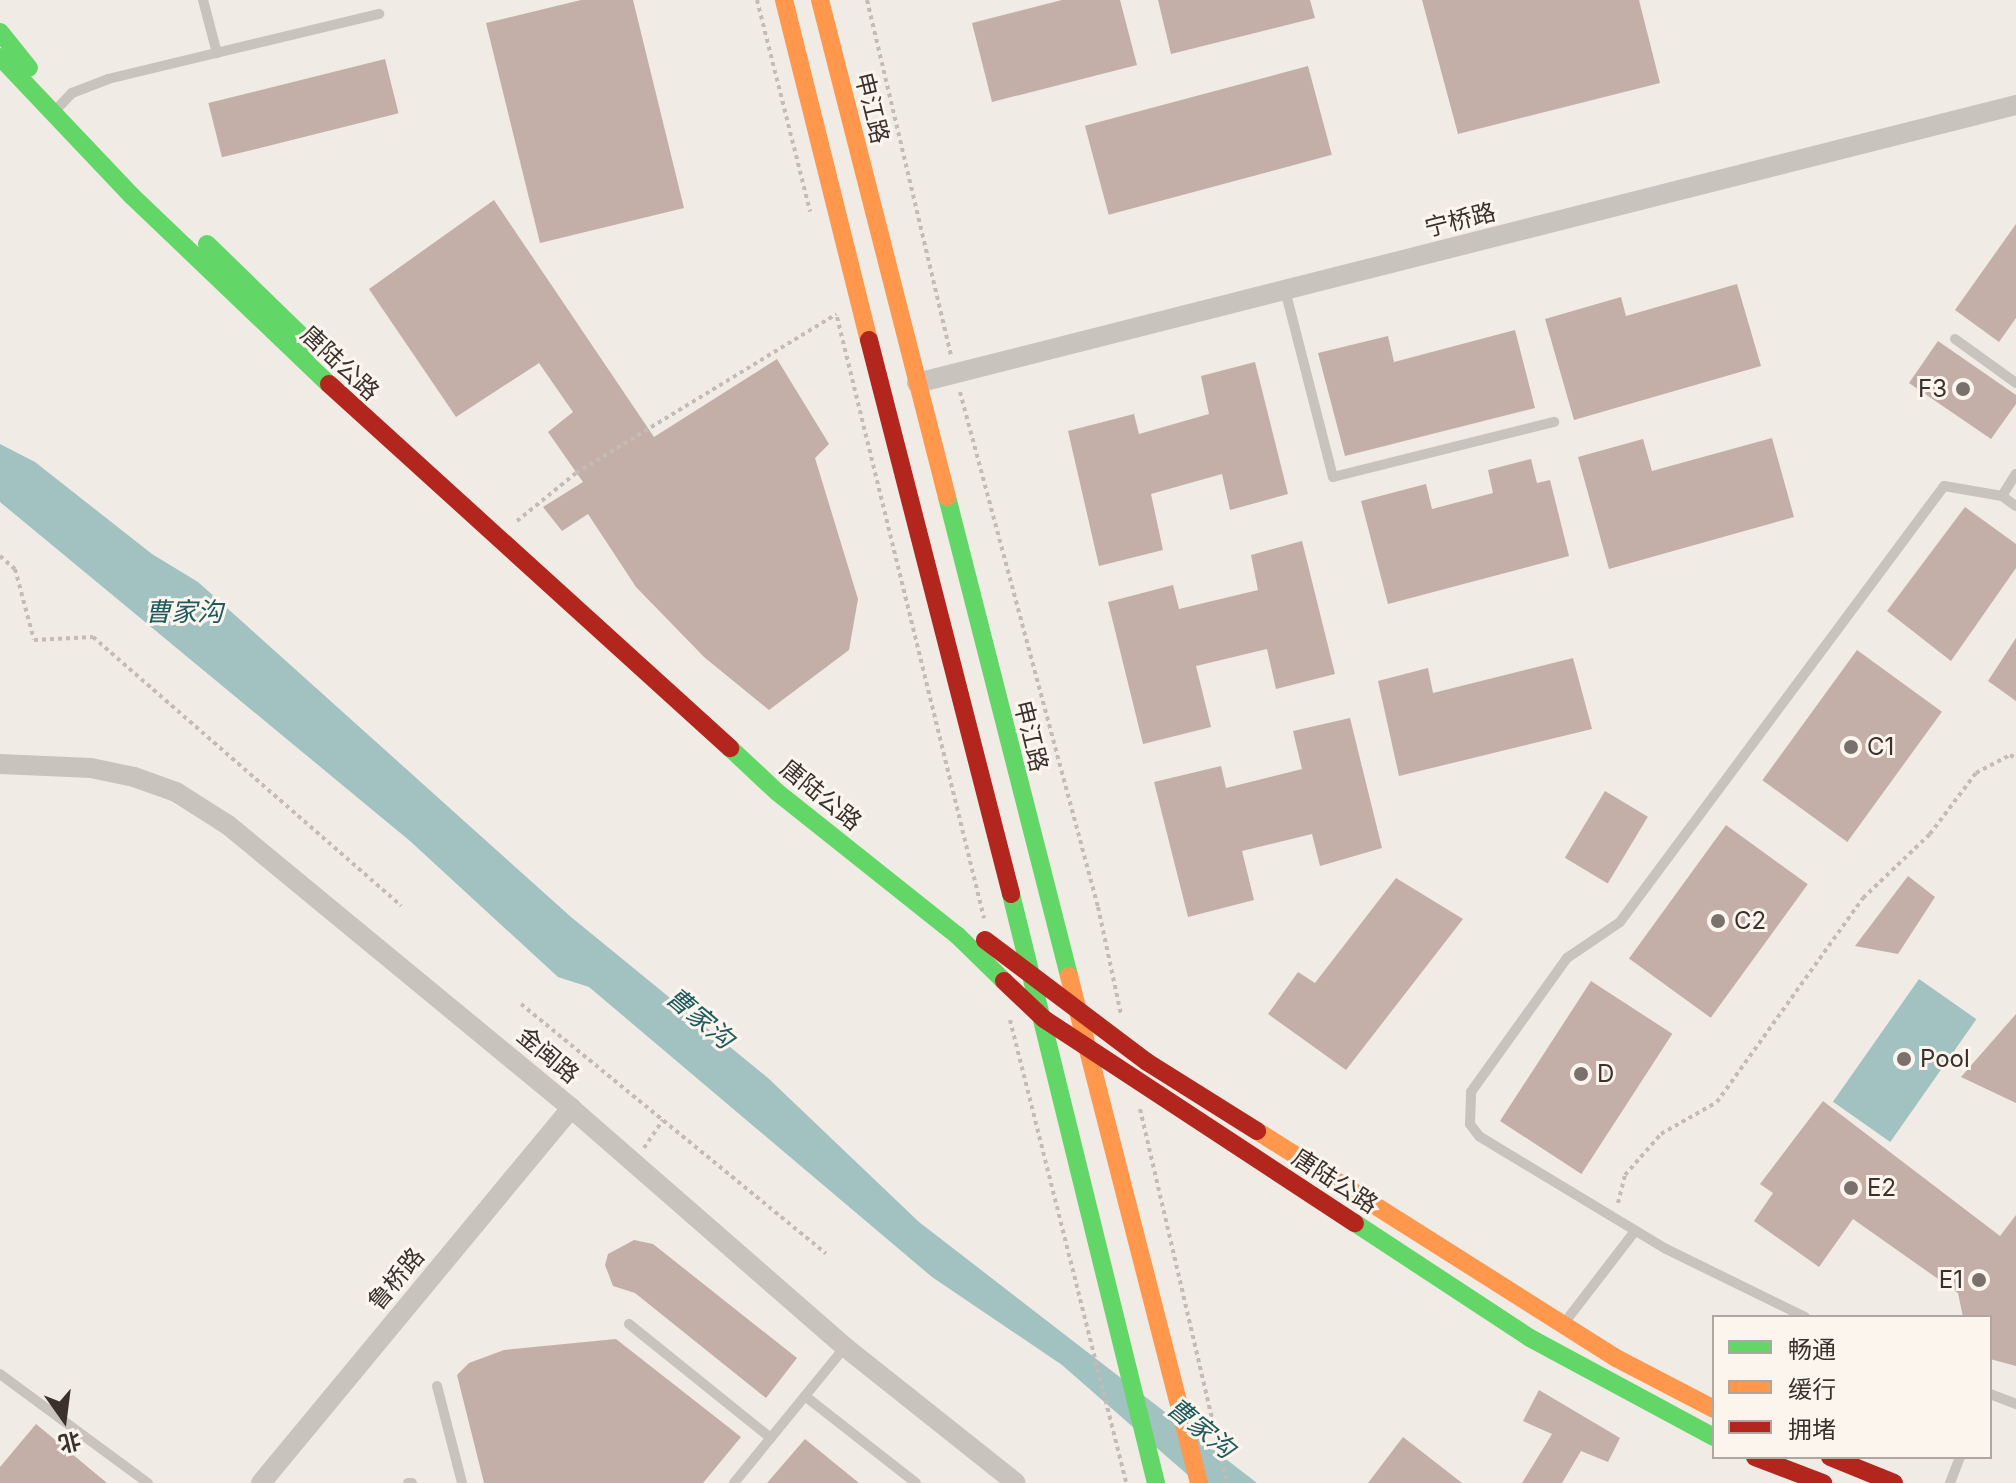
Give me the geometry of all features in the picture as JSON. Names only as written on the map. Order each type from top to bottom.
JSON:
[{"type":"main road","points":[[784,0],[980,789],[1036,981],[1156,1483]]},
{"type":"main road","name":"申江路","points":[[820,0],[1199,1483]]},
{"type":"main road","name":"唐陆公路","points":[[0,32],[56,109],[393,445],[566,594],[777,792],[999,974],[1044,1019],[1133,1074],[1530,1338],[1712,1436]]},
{"type":"main road","name":"唐陆公路","points":[[0,57],[435,462],[512,525],[785,778],[1036,981],[1127,1045],[1565,1322],[1616,1358],[1712,1408]]},
{"type":"main road","points":[[1760,1459],[1823,1483]]},
{"type":"main road","points":[[1835,1459],[1894,1483]]},
{"type":"street","name":"宁桥路","points":[[917,383],[2016,105]]},
{"type":"street","name":"金闽路","points":[[0,764],[91,768],[176,792],[288,871],[571,1108],[845,1347],[1016,1483]]},
{"type":"street","name":"鲁桥路","points":[[261,1483],[571,1108]]},
{"type":"lane","points":[[203,0],[217,53]]},
{"type":"lane","points":[[56,109],[72,93],[108,79],[379,14]]},
{"type":"lane","points":[[1285,290],[1333,477],[1554,422]]},
{"type":"lane","points":[[1955,339],[2016,383]]},
{"type":"lane","points":[[2002,496],[2016,474]]},
{"type":"lane","points":[[1801,1315],[1635,1231],[1479,1136],[1470,1124],[1471,1092],[1567,958],[1620,922],[1944,486],[2002,496],[2016,506]]},
{"type":"lane","points":[[1565,1322],[1635,1231]]},
{"type":"lane","points":[[629,1324],[771,1438]]},
{"type":"lane","points":[[734,1483],[845,1347]]},
{"type":"lane","points":[[0,1374],[148,1483]]},
{"type":"lane","points":[[437,1386],[462,1483]]},
{"type":"lane","points":[[1992,1395],[2016,1404]]},
{"type":"lane","points":[[805,1396],[916,1483]]},
{"type":"lane","points":[[1950,1483],[1959,1459]]},
{"type":"path","points":[[757,0],[814,224]]},
{"type":"path","points":[[867,0],[955,373],[1095,894],[1127,1045]]},
{"type":"path","points":[[832,299],[992,945]]},
{"type":"path","points":[[512,525],[576,473],[836,314]]},
{"type":"path","points":[[0,556],[15,569],[34,640],[93,637],[401,906]]},
{"type":"path","points":[[1614,1218],[1625,1175],[1661,1134],[1717,1102],[1863,898],[1930,834],[1976,773],[2010,755],[2016,758]]},
{"type":"path","points":[[999,974],[1126,1483]]},
{"type":"path","points":[[521,1004],[826,1254]]},
{"type":"path","points":[[1133,1074],[1227,1483]]},
{"type":"path","points":[[634,1163],[663,1120]]},
{"type":"water","name":"曹家沟","points":[[0,444],[35,462],[152,554],[198,582],[571,917],[768,1078],[919,1222],[1257,1483],[1197,1483],[1062,1365],[932,1277],[589,987],[558,977],[410,841],[0,502]]},
{"type":"water","name":"Pool","points":[[1919,979],[1976,1019],[1890,1142],[1833,1102]]},
{"type":"building","points":[[581,0],[633,0],[684,208],[540,243],[486,23]]},
{"type":"building","points":[[1062,0],[1120,0],[1137,65],[992,102],[972,23]]},
{"type":"building","points":[[1158,0],[1310,0],[1315,18],[1171,54]]},
{"type":"building","points":[[1422,0],[1639,0],[1660,83],[1458,134]]},
{"type":"building","points":[[385,59],[399,113],[222,157],[208,103]]},
{"type":"building","points":[[1308,66],[1332,155],[1109,215],[1085,126]]},
{"type":"building","points":[[494,200],[654,437],[777,359],[829,444],[815,458],[858,599],[849,650],[769,710],[704,657],[636,587],[588,514],[562,531],[543,507],[583,482],[548,432],[573,412],[539,363],[456,417],[369,289]]},
{"type":"building","points":[[2016,224],[2016,318],[1999,342],[1955,310]]},
{"type":"building","points":[[1737,284],[1761,366],[1574,420],[1545,319],[1621,297],[1626,316]]},
{"type":"building","points":[[1515,330],[1535,408],[1345,456],[1318,353],[1388,336],[1394,362]]},
{"type":"building","name":"F3","points":[[1938,341],[2016,395],[2016,404],[1991,439],[1909,383]]},
{"type":"building","points":[[1255,362],[1288,494],[1230,510],[1222,474],[1151,494],[1163,550],[1099,566],[1068,431],[1134,414],[1139,434],[1209,414],[1201,376]]},
{"type":"building","points":[[1772,438],[1794,517],[1609,569],[1578,457],[1643,439],[1652,471]]},
{"type":"building","points":[[1531,459],[1537,483],[1550,480],[1569,556],[1388,604],[1361,501],[1426,484],[1432,509],[1493,493],[1488,470]]},
{"type":"building","points":[[1965,507],[2016,544],[2016,568],[1951,661],[1887,611]]},
{"type":"building","points":[[1302,541],[1335,674],[1276,689],[1267,649],[1196,666],[1211,727],[1143,744],[1108,602],[1173,585],[1179,609],[1258,590],[1251,555]]},
{"type":"building","points":[[2016,638],[2016,701],[1988,681]]},
{"type":"building","name":"C1","points":[[1857,650],[1942,712],[1847,842],[1762,780]]},
{"type":"building","points":[[1573,658],[1592,729],[1399,776],[1378,681],[1428,668],[1433,693]]},
{"type":"building","points":[[1350,718],[1382,848],[1320,866],[1312,834],[1242,851],[1254,900],[1188,917],[1154,782],[1221,766],[1226,788],[1302,769],[1293,731]]},
{"type":"building","points":[[1605,791],[1648,817],[1608,884],[1565,858]]},
{"type":"building","name":"C2","points":[[1726,825],[1808,884],[1711,1018],[1629,958]]},
{"type":"building","points":[[1908,876],[1935,897],[1898,954],[1855,946]]},
{"type":"building","points":[[1396,878],[1463,919],[1346,1070],[1268,1014],[1298,972],[1315,983]]},
{"type":"building","name":"D","points":[[1591,981],[1672,1034],[1581,1174],[1500,1121]]},
{"type":"building","points":[[2016,1014],[2016,1103],[1961,1077]]},
{"type":"building","name":"E2","points":[[1823,1101],[2000,1236],[2016,1215],[2016,1366],[1992,1360],[1992,1315],[1963,1315],[1958,1293],[1853,1219],[1819,1267],[1754,1221],[1773,1193],[1760,1184]]},
{"type":"building","points":[[634,1240],[653,1244],[797,1358],[766,1398],[635,1293],[613,1286],[605,1265],[608,1254]]},
{"type":"building","points":[[616,1339],[741,1437],[703,1483],[484,1483],[457,1375],[469,1363],[504,1350]]},
{"type":"building","points":[[1539,1390],[1620,1438],[1608,1462],[1581,1451],[1562,1483],[1522,1483],[1552,1434],[1523,1421]]},
{"type":"building","points":[[36,1424],[107,1483],[0,1483],[0,1467]]},
{"type":"building","points":[[1403,1437],[1462,1483],[1368,1483]]},
{"type":"building","points":[[805,1439],[859,1483],[767,1483]]},
{"type":"traffic: fast","points":[[0,32],[29,68]]},
{"type":"traffic: fast","points":[[0,57],[132,196],[329,384]]},
{"type":"traffic: fast","points":[[207,244],[314,348]]},
{"type":"traffic: fast","points":[[947,497],[1069,976]]},
{"type":"traffic: fast","points":[[730,748],[777,792],[957,935],[1004,981]]},
{"type":"traffic: fast","points":[[1011,894],[1156,1483]]},
{"type":"traffic: fast","points":[[1355,1223],[1530,1338],[1712,1436]]},
{"type":"traffic: slow","points":[[784,0],[869,340]]},
{"type":"traffic: slow","points":[[820,0],[947,497]]},
{"type":"traffic: slow","points":[[1069,976],[1199,1483]]},
{"type":"traffic: slow","points":[[1257,1131],[1616,1358],[1712,1408]]},
{"type":"traffic: jam","points":[[869,340],[1011,894]]},
{"type":"traffic: jam","points":[[329,384],[730,748]]},
{"type":"traffic: jam","points":[[985,940],[1147,1062],[1257,1131]]},
{"type":"traffic: jam","points":[[1004,981],[1044,1019],[1355,1223]]},
{"type":"traffic: jam","points":[[1760,1459],[1823,1483]]},
{"type":"traffic: jam","points":[[1835,1459],[1894,1483]]},
{"type":"place","name":"F3","points":[[1963,389]]},
{"type":"place","name":"C1","points":[[1851,747]]},
{"type":"place","name":"C2","points":[[1718,921]]},
{"type":"place","name":"Pool","points":[[1904,1059]]},
{"type":"place","name":"D","points":[[1581,1074]]},
{"type":"place","name":"E2","points":[[1851,1188]]},
{"type":"place","name":"E1","points":[[1979,1280]]}]
